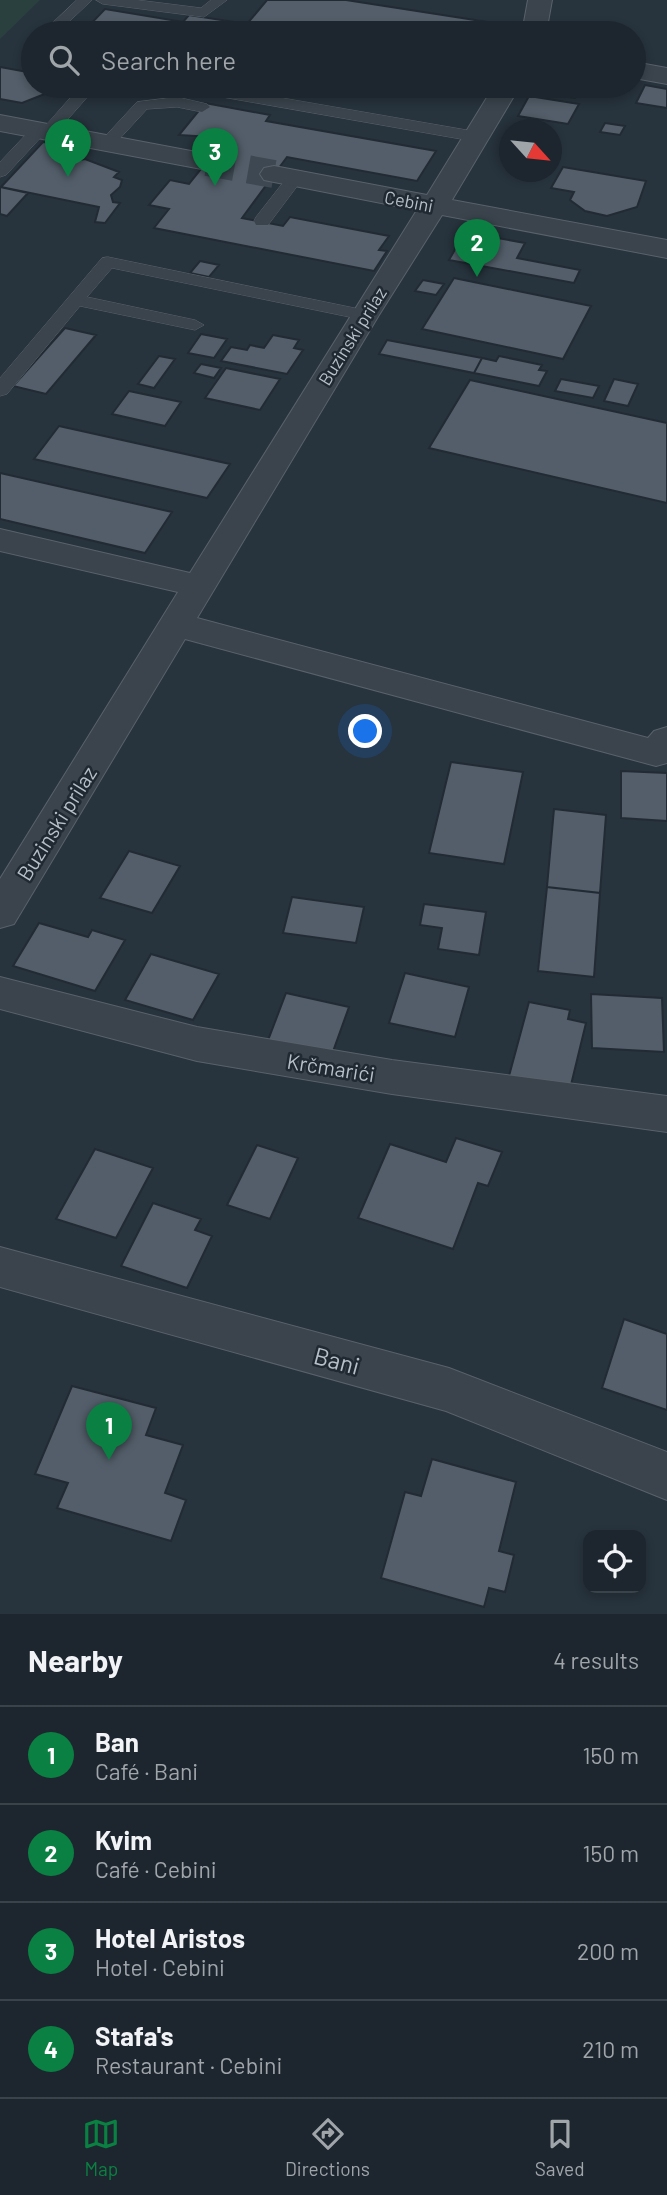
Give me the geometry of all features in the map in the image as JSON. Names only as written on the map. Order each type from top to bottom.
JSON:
[{"type":"street","points":[[536,21],[540,0]]},
{"type":"street","points":[[646,72],[667,76]]},
{"type":"street","name":"Buzinski prilaz","points":[[0,913],[178,625],[364,315],[500,98]]},
{"type":"street","points":[[0,123],[207,162]]},
{"type":"street","name":"Cebini","points":[[284,176],[667,249]]},
{"type":"street","points":[[0,540],[199,586]]},
{"type":"street","points":[[178,625],[661,746]]},
{"type":"street","name":"Krčmarići","points":[[0,993],[197,1044],[392,1077],[667,1114]]},
{"type":"street","name":"Bani","points":[[0,1267],[449,1390],[667,1476]]},
{"type":"lane","points":[[62,21],[85,0]]},
{"type":"lane","points":[[103,0],[204,13],[220,0]]},
{"type":"lane","points":[[0,172],[77,98]]},
{"type":"lane","points":[[256,98],[478,137]]},
{"type":"lane","points":[[107,143],[142,105],[177,102],[202,107]]},
{"type":"lane","points":[[262,221],[284,176]]},
{"type":"lane","points":[[0,390],[108,262],[364,315]]},
{"type":"lane","points":[[75,300],[195,325]]},
{"type":"green space","points":[[0,0],[40,0],[0,39]]},
{"type":"building","points":[[267,0],[346,0],[481,21],[250,21]]},
{"type":"building","points":[[105,9],[177,21],[94,21]]},
{"type":"building","points":[[189,15],[228,21],[184,21]]},
{"type":"building","points":[[0,67],[21,71],[21,98],[35,98],[22,103],[0,99]]},
{"type":"building","points":[[646,85],[667,89],[667,108],[636,103],[638,98],[646,98]]},
{"type":"building","points":[[528,98],[579,104],[568,124],[562,123],[562,119],[518,116]]},
{"type":"building","points":[[205,103],[270,115],[266,121],[436,151],[417,181],[287,157],[242,218],[283,226],[290,217],[389,236],[379,250],[387,251],[374,271],[154,228],[169,209],[149,205],[170,180],[189,184],[226,138],[179,135]]},
{"type":"building","points":[[605,123],[625,126],[620,135],[600,132]]},
{"type":"building","points":[[43,142],[65,143],[76,147],[81,152],[80,160],[85,159],[119,172],[114,177],[122,180],[120,187],[111,195],[113,202],[120,203],[105,223],[95,222],[99,207],[1,187]]},
{"type":"building","points":[[562,169],[646,181],[637,207],[607,216],[585,211],[570,200],[574,192],[551,188],[554,182],[562,182]]},
{"type":"building","points":[[0,187],[28,193],[7,216],[0,214]]},
{"type":"building","points":[[465,232],[525,243],[517,258],[580,270],[574,283],[449,260]]},
{"type":"building","points":[[200,261],[219,265],[209,277],[190,273]]},
{"type":"building","points":[[454,278],[591,306],[563,359],[422,329]]},
{"type":"building","points":[[423,280],[444,284],[436,295],[415,291]]},
{"type":"building","points":[[65,328],[96,335],[46,394],[13,386]]},
{"type":"building","points":[[201,334],[227,339],[214,358],[188,353]]},
{"type":"building","points":[[273,335],[299,340],[294,348],[303,350],[287,374],[221,361],[231,347],[247,350],[250,345],[264,348]]},
{"type":"building","points":[[387,340],[482,358],[474,373],[379,354]]},
{"type":"building","points":[[159,356],[175,359],[154,388],[138,384]]},
{"type":"building","points":[[499,356],[542,365],[539,370],[547,371],[539,386],[474,373],[482,358],[496,361]]},
{"type":"building","points":[[201,364],[221,368],[214,378],[194,373]]},
{"type":"building","points":[[226,368],[280,379],[260,410],[205,398]]},
{"type":"building","points":[[561,379],[599,386],[593,398],[555,391]]},
{"type":"building","points":[[614,379],[638,384],[628,406],[604,401]]},
{"type":"building","points":[[470,380],[667,423],[667,503],[429,448]]},
{"type":"building","points":[[129,391],[181,402],[165,426],[112,414]]},
{"type":"building","points":[[59,426],[230,464],[207,498],[34,459]]},
{"type":"building","points":[[0,473],[172,512],[145,553],[0,519]]},
{"type":"building","points":[[451,762],[523,772],[504,864],[429,853]]},
{"type":"building","points":[[621,771],[667,773],[667,821],[621,818]]},
{"type":"building","points":[[554,809],[606,815],[600,893],[547,887]]},
{"type":"building","points":[[129,851],[180,866],[152,913],[100,898]]},
{"type":"building","points":[[547,887],[600,893],[594,977],[538,971]]},
{"type":"building","points":[[292,897],[364,907],[356,943],[283,933]]},
{"type":"building","points":[[424,904],[486,912],[479,955],[438,949],[442,928],[420,925]]},
{"type":"building","points":[[39,923],[88,937],[92,930],[125,940],[95,991],[13,966]]},
{"type":"building","points":[[151,954],[219,974],[193,1020],[125,1000]]},
{"type":"building","points":[[405,973],[469,987],[455,1037],[389,1023]]},
{"type":"building","points":[[286,993],[349,1007],[331,1057],[267,1043]]},
{"type":"building","points":[[591,994],[662,998],[664,1052],[592,1048]]},
{"type":"building","points":[[529,1002],[570,1010],[568,1019],[586,1023],[570,1089],[509,1076]]},
{"type":"building","points":[[456,1138],[502,1152],[488,1186],[478,1183],[453,1249],[358,1218],[390,1144],[446,1162]]},
{"type":"building","points":[[257,1145],[298,1158],[270,1219],[227,1205]]},
{"type":"building","points":[[95,1149],[153,1168],[116,1238],[56,1219]]},
{"type":"building","points":[[153,1203],[201,1219],[195,1230],[212,1236],[187,1288],[121,1266]]},
{"type":"building","points":[[624,1319],[667,1334],[667,1410],[602,1388]]},
{"type":"building","points":[[72,1386],[156,1408],[146,1435],[183,1445],[165,1493],[186,1500],[171,1541],[57,1508],[68,1483],[35,1474]]},
{"type":"building","points":[[432,1459],[516,1482],[499,1551],[514,1555],[505,1592],[489,1588],[484,1607],[381,1578],[405,1492],[421,1496]]},
{"type":"tunnel","points":[[207,162],[274,174]]},
{"type":"place","name":"Stafa's","points":[[68,177]]},
{"type":"place","name":"Hotel Aristos","points":[[215,186]]},
{"type":"place","name":"Kvim","points":[[477,277]]},
{"type":"place","name":"Ban","points":[[109,1460]]}]
